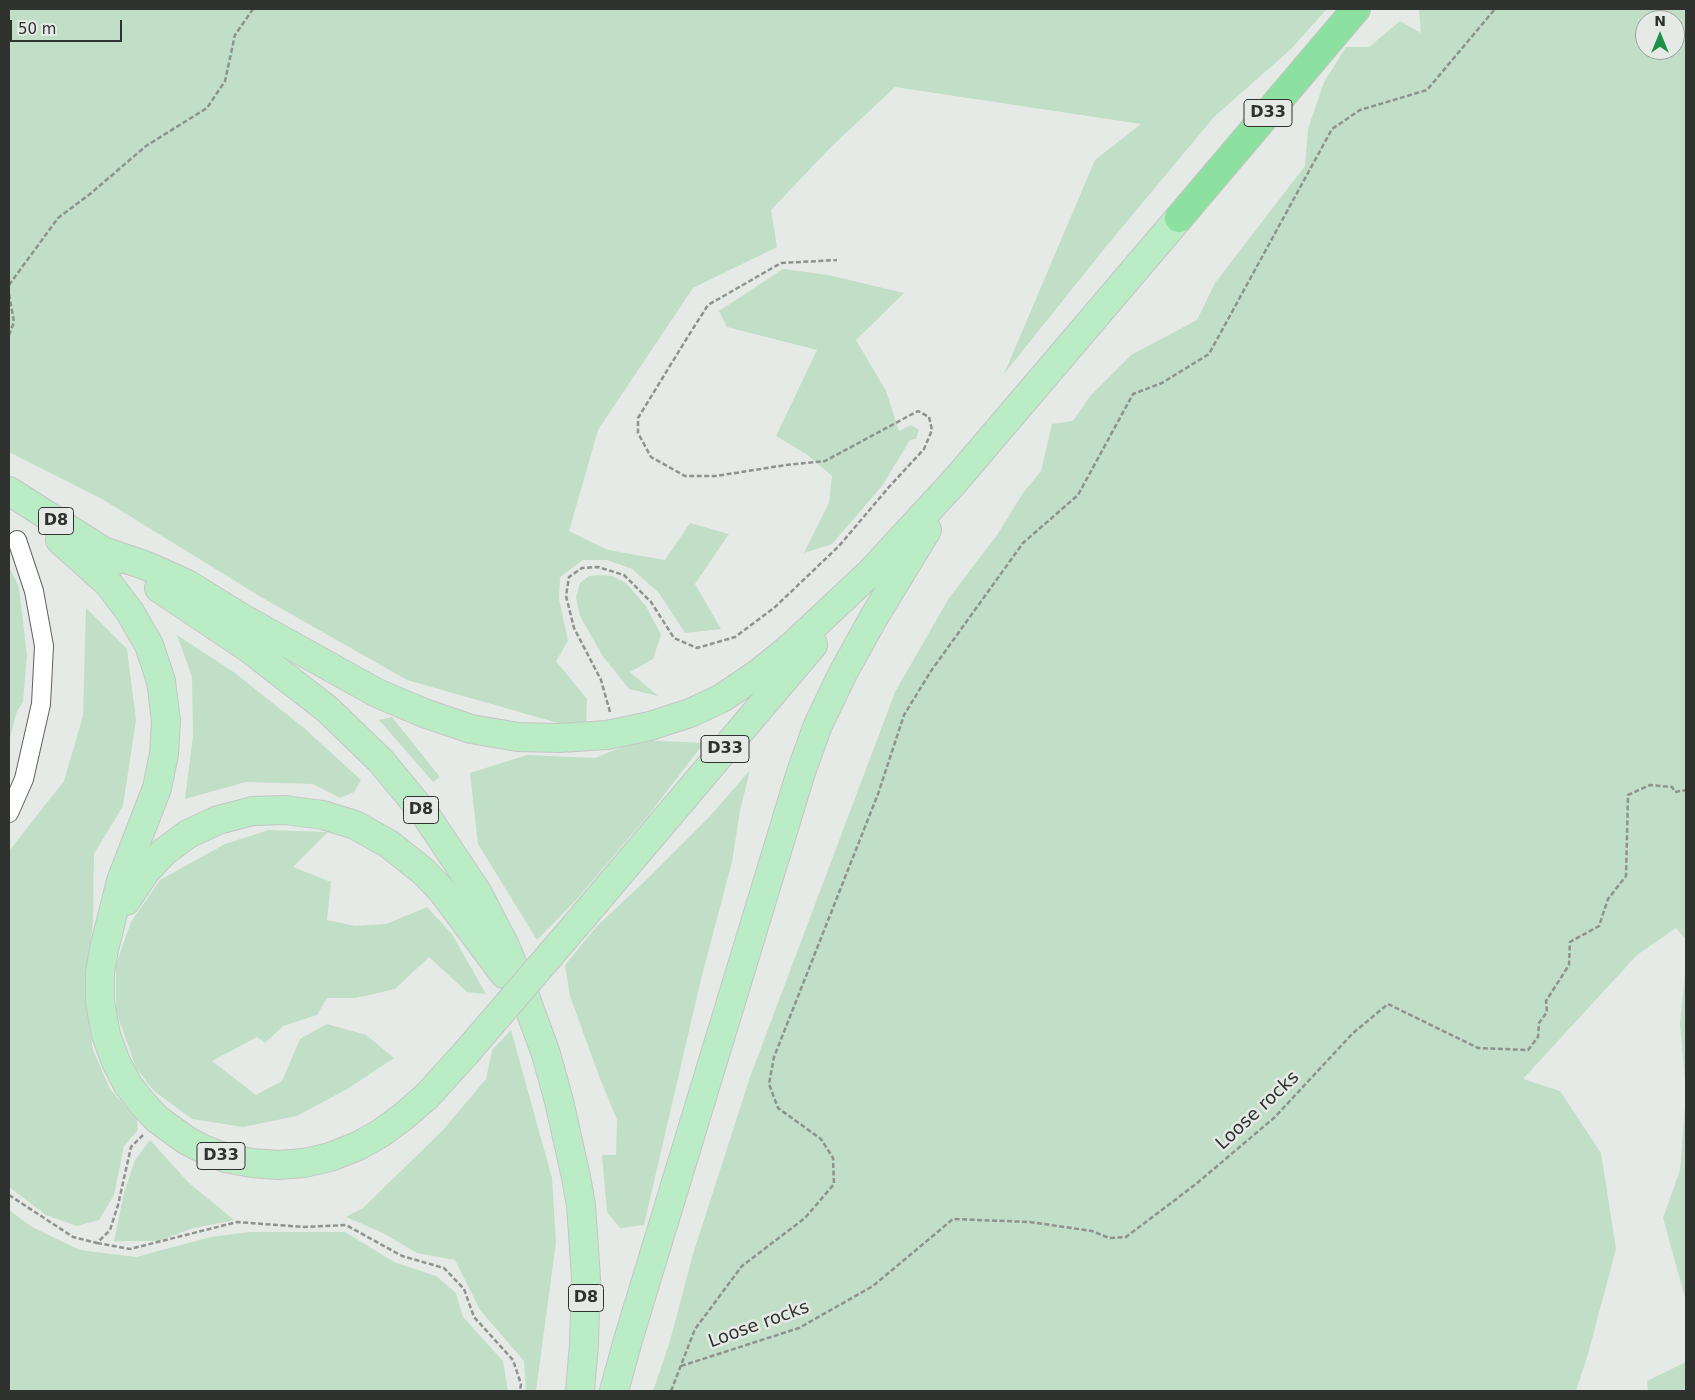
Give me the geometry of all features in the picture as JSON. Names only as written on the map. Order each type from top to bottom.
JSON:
[{"type":"highway","name":"D33","points":[[1180,218],[1356,9]]},
{"type":"main road","name":"D33","points":[[110,925],[100,973],[100,1002],[106,1035],[116,1062],[128,1085],[157,1119],[186,1140],[226,1158],[278,1165],[304,1163],[330,1157],[358,1146],[381,1132],[404,1116],[427,1096],[466,1052],[816,642],[872,572],[955,481],[1180,218]]},
{"type":"main road","points":[[614,1391],[761,901],[801,772],[818,725],[843,673],[874,617],[935,518],[955,481]]},
{"type":"main road","points":[[9,492],[37,521],[108,583],[130,612],[149,645],[161,681],[166,721],[164,754],[159,780],[145,822],[121,881],[110,925]]},
{"type":"main road","name":"D8","points":[[9,492],[103,551],[247,646],[327,709],[381,761],[427,817],[477,892],[505,946],[546,1054],[559,1101],[581,1205],[586,1278],[584,1344],[580,1391]]},
{"type":"main road","points":[[103,551],[147,566],[187,584],[242,618],[368,688],[424,713],[472,729],[518,737],[560,738],[616,733],[650,726],[690,713],[722,698],[759,674],[872,572]]},
{"type":"main road","points":[[110,925],[146,871],[165,851],[188,834],[218,820],[253,811],[285,810],[323,815],[355,825],[389,844],[424,872],[443,892],[490,954],[534,1020]]},
{"type":"street","points":[[9,814],[24,779],[41,704],[44,646],[34,591],[17,540]]},
{"type":"path","points":[[9,285],[58,218],[90,194],[146,146],[206,108],[225,82],[235,35],[253,9]]},
{"type":"path","points":[[671,1391],[695,1329],[742,1266],[805,1218],[834,1184],[833,1158],[820,1139],[778,1108],[769,1084],[774,1056],[874,803],[904,715],[931,672],[1023,543],[1078,495],[1133,394],[1162,383],[1209,354],[1332,129],[1360,110],[1428,90],[1495,9]]},
{"type":"path","points":[[616,733],[601,680],[574,628],[566,596],[568,577],[582,568],[598,566],[624,576],[651,602],[674,638],[697,648],[735,637],[774,608],[839,546],[889,486],[924,449],[932,430],[929,417],[918,412],[825,461],[716,476],[685,476],[651,457],[638,433],[638,418],[708,305],[781,263],[837,260]]},
{"type":"path","points":[[9,294],[14,322],[9,335]]},
{"type":"path","name":"Loose rocks","points":[[681,1366],[799,1328],[873,1286],[953,1219],[1030,1222],[1092,1231],[1109,1238],[1126,1238],[1196,1184],[1275,1117],[1353,1033],[1388,1004],[1478,1048],[1528,1050],[1538,1037],[1539,1023],[1547,1012],[1546,1001],[1569,964],[1570,942],[1599,926],[1608,899],[1626,876],[1628,795],[1650,785],[1672,787],[1675,792],[1686,790]]},
{"type":"path","points":[[97,1243],[110,1230],[118,1205],[131,1147],[143,1135]]},
{"type":"path","points":[[9,1196],[73,1237],[130,1249],[237,1222],[304,1226],[346,1224],[402,1256],[444,1268],[464,1289],[474,1317],[512,1360],[521,1384],[520,1391]]},
{"type":"green space","points":[[9,9],[1327,9],[1291,49],[1214,117],[1109,243],[1004,374],[1095,160],[1141,124],[895,87],[831,147],[771,210],[777,247],[693,288],[598,430],[569,531],[608,550],[665,560],[690,523],[729,534],[695,584],[721,629],[685,633],[659,593],[632,569],[607,560],[583,560],[560,577],[559,599],[568,641],[556,661],[587,699],[586,723],[558,723],[407,680],[261,597],[102,499],[9,452]]},
{"type":"green space","points":[[1419,9],[1686,9],[1686,940],[1676,928],[1637,955],[1523,1079],[1560,1091],[1601,1153],[1616,1249],[1588,1354],[1576,1391],[653,1391],[670,1341],[693,1254],[750,1077],[895,692],[949,598],[997,535],[1023,493],[1041,471],[1052,424],[1073,421],[1090,396],[1131,355],[1197,320],[1215,283],[1305,166],[1308,129],[1324,82],[1346,47],[1369,47],[1400,21],[1421,33]]},
{"type":"green space","points":[[783,269],[828,275],[904,293],[856,340],[886,391],[899,431],[911,425],[919,430],[916,439],[910,440],[882,486],[832,544],[804,553],[829,503],[832,476],[806,454],[776,436],[817,350],[727,327],[719,311]]},
{"type":"green space","points":[[9,567],[19,587],[27,655],[23,702],[17,711],[9,742]]},
{"type":"green space","points":[[589,576],[612,576],[626,583],[646,606],[661,635],[653,659],[630,672],[658,696],[629,689],[602,655],[580,616],[576,597],[580,583]]},
{"type":"green space","points":[[86,608],[127,649],[136,720],[123,806],[94,854],[93,923],[85,996],[93,1050],[110,1089],[137,1119],[138,1130],[124,1146],[114,1195],[99,1220],[77,1226],[46,1215],[9,1187],[9,851],[64,781],[83,716]]},
{"type":"green space","points":[[177,635],[235,673],[304,728],[361,780],[354,792],[340,798],[313,784],[246,782],[185,799],[193,736],[192,677]]},
{"type":"green space","points":[[392,717],[440,777],[433,782],[379,720]]},
{"type":"green space","points":[[639,740],[704,743],[651,812],[578,898],[537,940],[478,844],[470,773],[527,755],[595,758]]},
{"type":"green space","points":[[750,770],[740,811],[732,862],[701,979],[644,1225],[620,1228],[607,1212],[602,1155],[616,1155],[617,1120],[570,996],[565,965],[596,927],[711,815]]},
{"type":"green space","points":[[269,830],[328,832],[293,867],[331,882],[327,920],[355,926],[386,924],[427,907],[452,934],[486,994],[467,992],[429,957],[395,989],[356,998],[327,998],[317,1015],[283,1026],[265,1043],[257,1037],[212,1061],[256,1095],[282,1081],[300,1039],[327,1024],[366,1035],[394,1058],[349,1088],[297,1116],[243,1127],[192,1119],[154,1091],[136,1068],[116,1011],[116,964],[131,922],[160,880],[225,844]]},
{"type":"green space","points":[[1686,962],[1686,1093],[1680,1024]]},
{"type":"green space","points":[[511,1030],[552,1178],[556,1242],[536,1391],[526,1391],[524,1361],[480,1310],[455,1260],[417,1253],[383,1233],[346,1217],[363,1208],[443,1130],[486,1079],[492,1050]]},
{"type":"green space","points":[[1686,1093],[1686,1301],[1663,1218],[1680,1170]]},
{"type":"green space","points":[[150,1140],[188,1182],[234,1220],[190,1229],[159,1241],[114,1241],[124,1193],[135,1160]]},
{"type":"green space","points":[[9,1210],[32,1227],[80,1250],[136,1257],[211,1237],[250,1232],[345,1232],[394,1262],[436,1276],[456,1293],[463,1317],[503,1361],[508,1391],[9,1391]]},
{"type":"green space","points":[[1686,1362],[1686,1391],[1648,1391],[1647,1381]]}]
